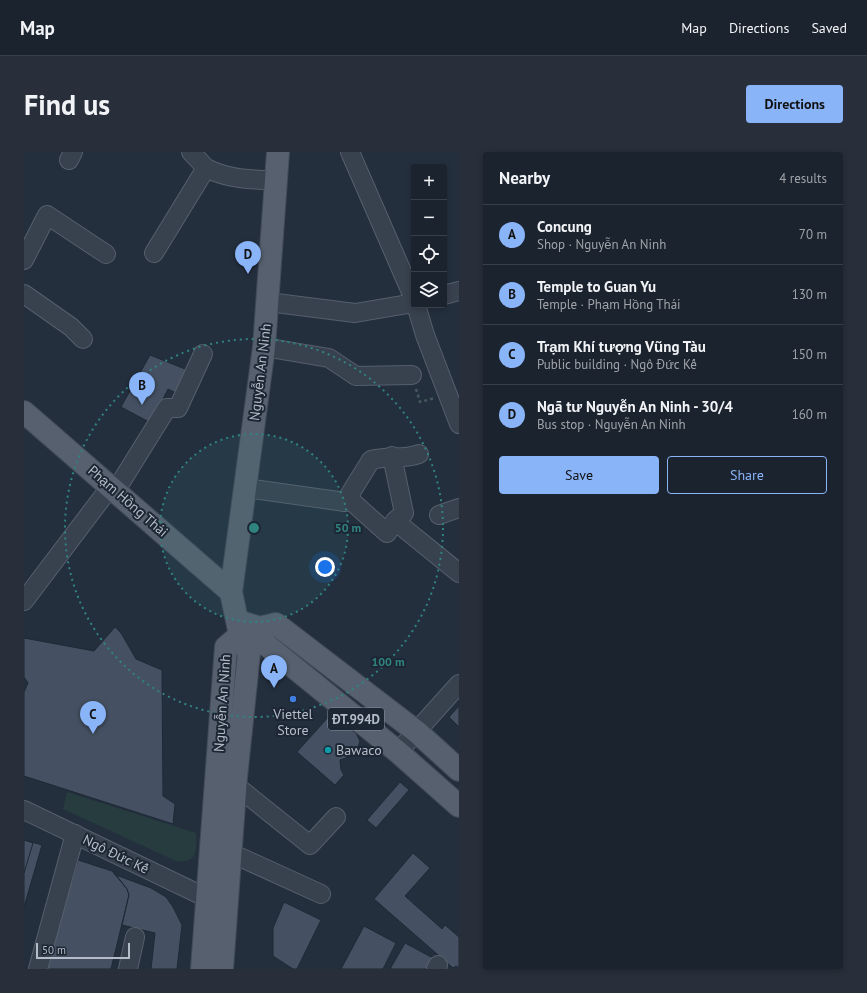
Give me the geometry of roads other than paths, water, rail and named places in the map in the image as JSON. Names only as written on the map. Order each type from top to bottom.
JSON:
[{"type":"main road","name":"Nguyễn An Ninh","points":[[231,592],[264,347],[278,152]]},
{"type":"main road","name":"Phạm Hồng Thái","points":[[24,412],[231,592]]},
{"type":"main road","name":"ĐT.994D","points":[[231,592],[246,628],[398,752],[459,806]]},
{"type":"main road","name":"ĐT.994D","points":[[246,628],[276,624],[416,732],[459,770]]},
{"type":"main road","name":"Nguyễn An Ninh","points":[[222,969],[235,785],[249,654],[246,628]]},
{"type":"main road","name":"Nguyễn An Ninh","points":[[202,969],[226,647],[246,628]]},
{"type":"street","points":[[191,152],[206,168],[224,176],[251,180],[275,180]]},
{"type":"street","points":[[351,152],[411,292]]},
{"type":"street","points":[[154,253],[206,168]]},
{"type":"street","points":[[24,260],[47,215],[106,254]]},
{"type":"street","points":[[447,294],[459,291]]},
{"type":"street","points":[[24,294],[70,327],[83,339]]},
{"type":"street","points":[[268,302],[355,313],[411,304]]},
{"type":"street","points":[[417,308],[425,335],[459,424]]},
{"type":"street","points":[[264,347],[329,358],[356,376],[412,375]]},
{"type":"street","points":[[24,601],[113,488],[167,408],[178,408],[203,354]]},
{"type":"street","points":[[246,488],[345,502],[371,460],[392,456],[410,458],[419,454]]},
{"type":"street","points":[[348,498],[387,533],[395,521],[404,513],[392,456]]},
{"type":"street","points":[[439,515],[459,508]]},
{"type":"street","points":[[395,521],[459,573]]},
{"type":"street","points":[[398,752],[459,684]]},
{"type":"street","points":[[235,785],[310,845],[336,817]]},
{"type":"street","name":"Ngô Đức Kế","points":[[24,810],[207,898]]},
{"type":"street","points":[[38,969],[75,834]]},
{"type":"street","points":[[231,853],[321,894]]},
{"type":"street","points":[[128,969],[135,937]]},
{"type":"place","name":"Ngã tư Nguyễn An Ninh - 30/4","points":[[248,274]]},
{"type":"place","name":"Temple to Guan Yu","points":[[142,405]]},
{"type":"place","name":"Concung","points":[[274,688]]},
{"type":"place","name":"Viettel Store","points":[[293,699]]},
{"type":"place","name":"Trạm Khí tượng Vũng Tàu","points":[[93,734]]},
{"type":"place","name":"Bawaco","points":[[328,750]]}]
